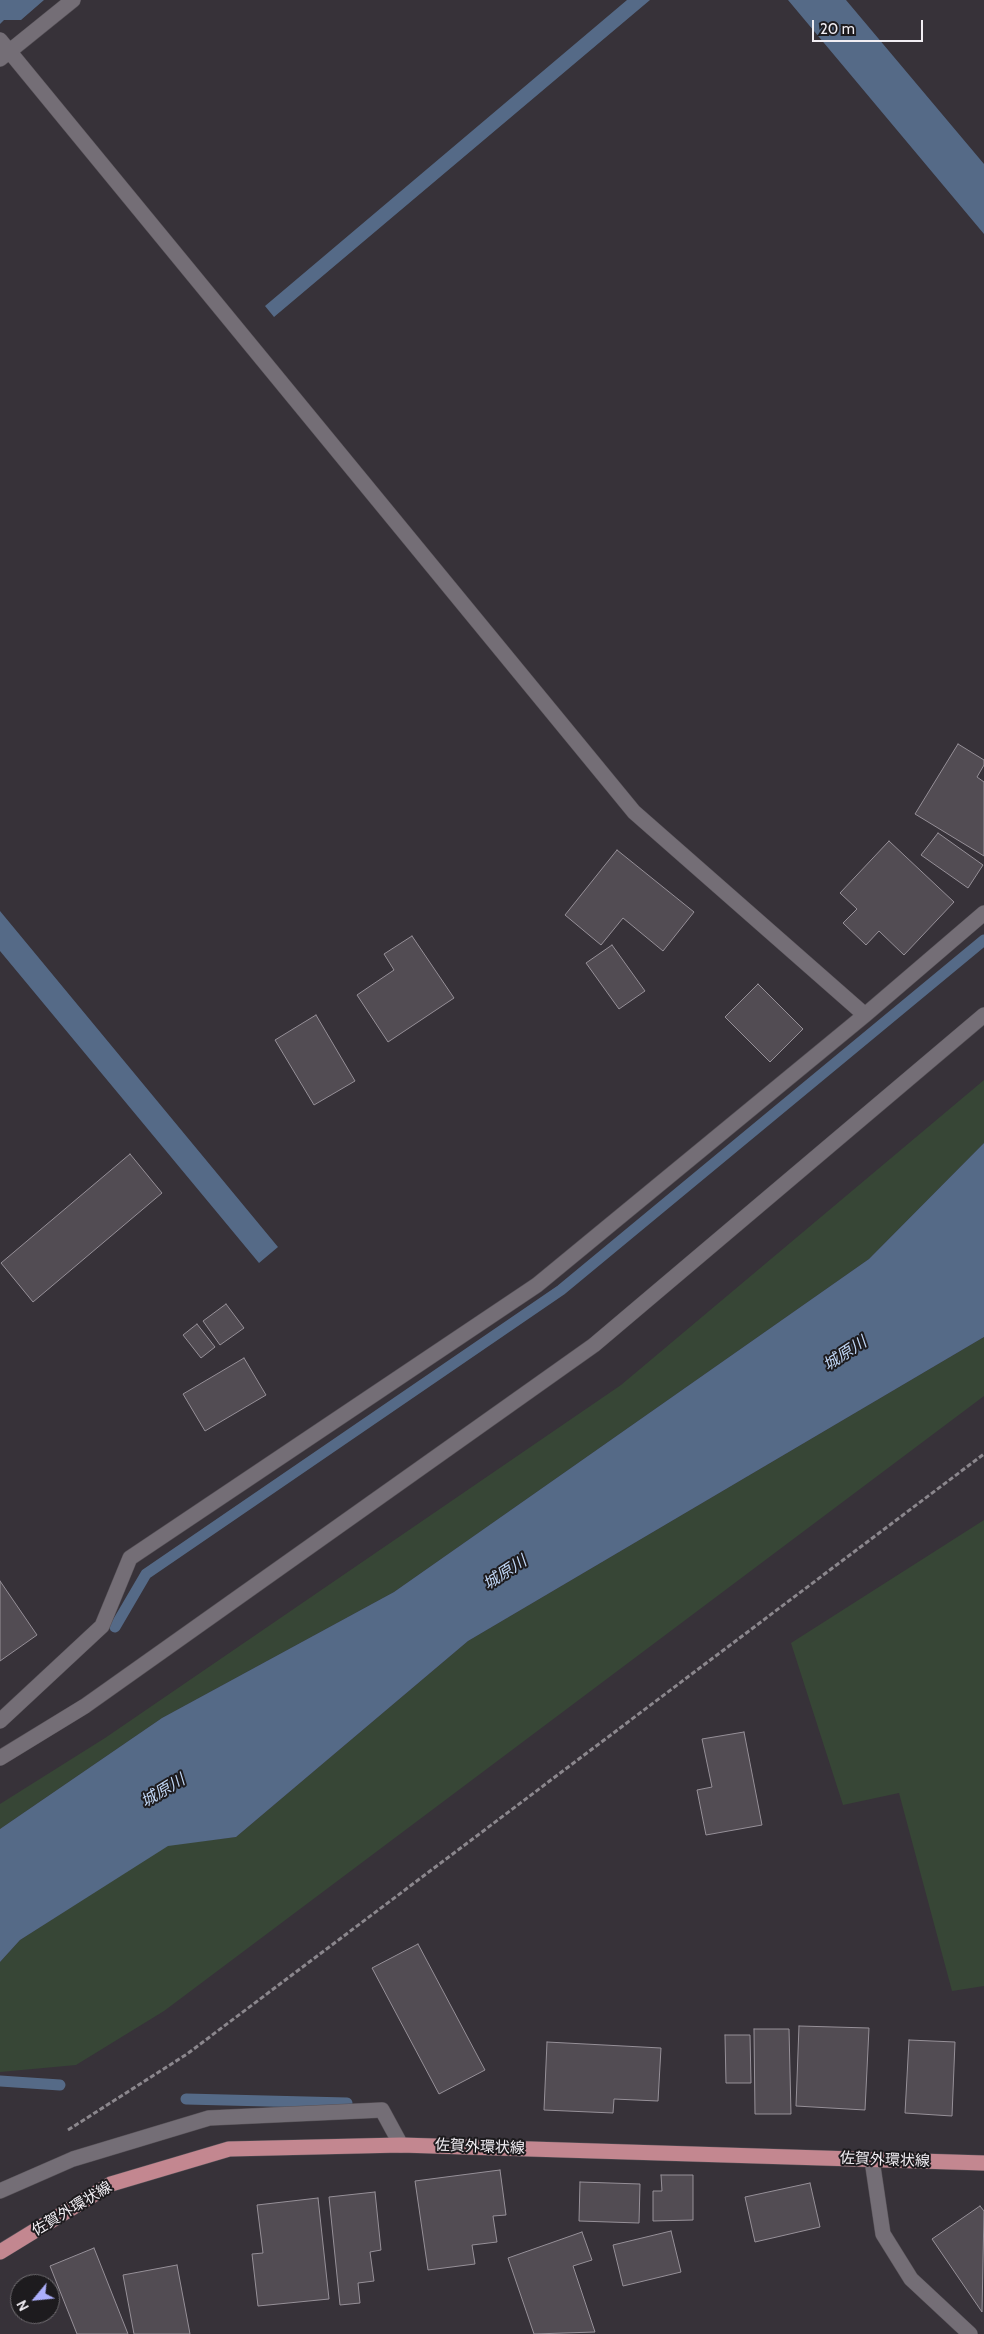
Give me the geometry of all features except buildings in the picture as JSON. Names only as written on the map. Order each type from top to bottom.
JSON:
[{"type":"main road","name":"佐賀外環状線","points":[[0,2252],[111,2184],[229,2149],[401,2145],[984,2163]]},
{"type":"street","points":[[73,0],[3,50],[634,812],[864,1015]]},
{"type":"street","points":[[0,1721],[102,1626],[130,1558],[537,1285],[864,1015],[984,913]]},
{"type":"street","points":[[0,1758],[85,1706],[594,1345],[984,1015]]},
{"type":"street","points":[[0,2191],[73,2159],[209,2118],[382,2110],[401,2145]]},
{"type":"street","points":[[872,2160],[883,2234],[912,2280],[970,2334]]},
{"type":"path","points":[[65,2132],[187,2054],[984,1454]]},
{"type":"green space","points":[[984,1080],[984,1143],[869,1259],[394,1592],[162,1718],[0,1829],[0,1804],[105,1738],[621,1385]]},
{"type":"green space","points":[[984,1337],[984,1396],[164,2011],[76,2065],[0,2072],[0,1962],[20,1940],[168,1845],[236,1837],[468,1641]]},
{"type":"green space","points":[[984,1520],[984,1986],[952,1991],[899,1793],[843,1805],[791,1643]]},
{"type":"water","points":[[0,0],[44,0],[21,20],[4,20],[0,24]]},
{"type":"water","points":[[627,0],[650,0],[274,317],[265,306]]},
{"type":"water","points":[[788,0],[846,0],[984,164],[984,234]]},
{"type":"water","points":[[0,911],[278,1247],[259,1263],[0,951]]},
{"type":"water","name":"城原川","points":[[984,1143],[984,1337],[468,1641],[236,1837],[168,1846],[20,1940],[0,1962],[0,1829],[162,1718],[394,1592],[869,1259]]},
{"type":"waterway","points":[[115,1627],[146,1574],[561,1290],[984,940]]},
{"type":"waterway","points":[[0,2081],[60,2085]]},
{"type":"waterway","points":[[186,2099],[347,2103]]}]
